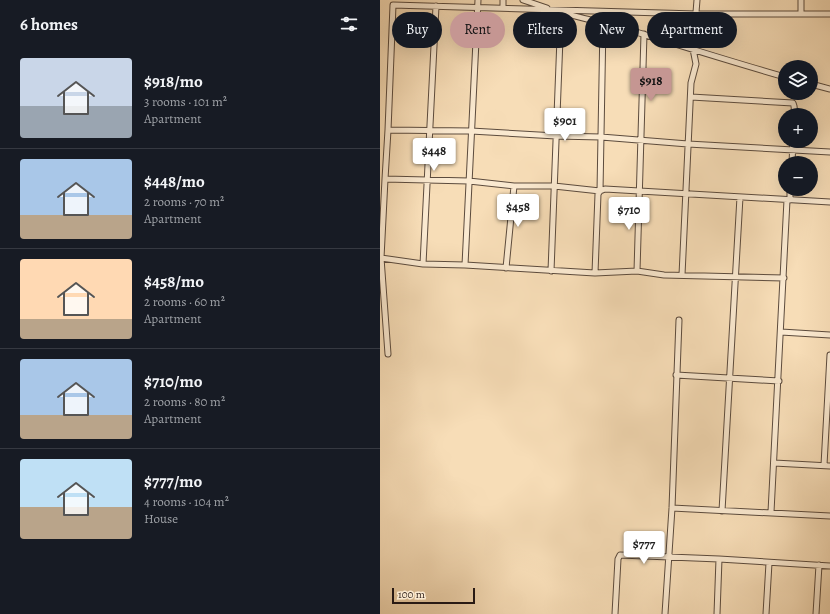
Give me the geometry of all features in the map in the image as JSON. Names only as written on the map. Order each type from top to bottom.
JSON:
[{"type":"street","points":[[465,265],[478,0]]},
{"type":"street","points":[[503,0],[503,8]]},
{"type":"street","points":[[523,0],[561,12]]},
{"type":"street","points":[[696,12],[697,0]]},
{"type":"street","points":[[800,14],[801,0]]},
{"type":"street","points":[[388,354],[381,258],[393,6],[647,13]]},
{"type":"street","points":[[423,264],[436,6]]},
{"type":"street","points":[[737,14],[830,14]]},
{"type":"street","points":[[639,33],[734,63],[778,75]]},
{"type":"street","points":[[637,271],[644,34]]},
{"type":"street","points":[[551,271],[560,48]]},
{"type":"street","points":[[595,273],[598,194],[600,191],[603,48]]},
{"type":"street","points":[[682,275],[691,83],[696,64],[693,49]]},
{"type":"street","points":[[818,86],[830,89]]},
{"type":"street","points":[[691,98],[793,103],[794,108]]},
{"type":"street","points":[[388,130],[471,131],[556,136],[601,136],[688,144],[830,152]]},
{"type":"street","points":[[793,150],[793,156]]},
{"type":"street","points":[[385,179],[469,181],[514,186],[554,186],[600,191],[605,189],[639,190],[830,202]]},
{"type":"street","points":[[506,268],[514,186]]},
{"type":"street","points":[[771,512],[789,196]]},
{"type":"street","points":[[722,511],[734,277],[740,197]]},
{"type":"street","points":[[381,258],[423,264],[465,265],[551,271],[595,273],[637,271],[664,275],[784,278]]},
{"type":"street","points":[[665,614],[672,508],[679,320]]},
{"type":"street","points":[[781,332],[830,335]]},
{"type":"street","points":[[824,466],[830,355]]},
{"type":"street","points":[[676,375],[778,380]]},
{"type":"street","points":[[774,463],[830,466]]},
{"type":"street","points":[[672,508],[830,516]]},
{"type":"street","points":[[615,614],[618,559],[620,554],[830,566]]},
{"type":"street","points":[[717,614],[719,559]]},
{"type":"street","points":[[766,614],[769,563]]},
{"type":"street","points":[[816,614],[819,565]]}]
